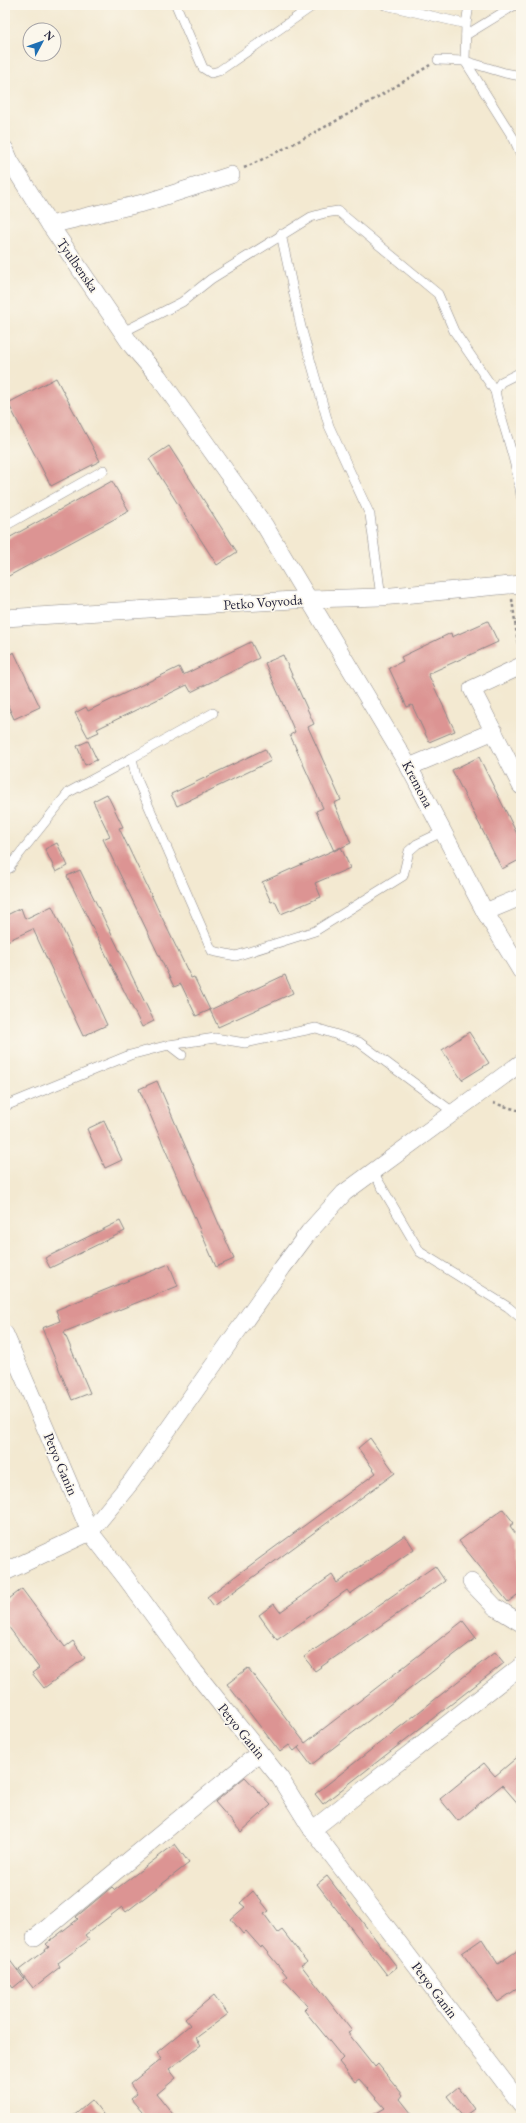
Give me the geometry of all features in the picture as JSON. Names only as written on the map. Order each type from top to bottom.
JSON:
[{"type":"street","name":"Tyulbenska","points":[[5,150],[10,161],[50,225],[123,332],[158,376]]},
{"type":"street","points":[[50,225],[147,202],[231,175]]},
{"type":"street","name":"Kremona","points":[[158,376],[265,526],[310,599],[409,767],[485,912],[521,971]]},
{"type":"street","name":"Petko Voyvoda","points":[[5,618],[310,599],[516,591]]},
{"type":"street","points":[[521,666],[472,689],[521,786]]},
{"type":"street","points":[[409,767],[494,731]]},
{"type":"street","points":[[485,912],[521,897]]},
{"type":"street","points":[[6,1570],[90,1532],[131,1482],[309,1232],[344,1193],[521,1063]]},
{"type":"street","name":"Petyo Ganin","points":[[5,1334],[90,1532],[126,1578],[194,1672],[280,1778],[312,1830],[521,2104]]},
{"type":"street","points":[[471,1582],[495,1607],[521,1623]]},
{"type":"street","points":[[312,1830],[521,1666]]},
{"type":"street","points":[[35,1938],[260,1753]]},
{"type":"lane","points":[[176,5],[203,68],[211,73],[219,71],[314,5]]},
{"type":"lane","points":[[385,5],[466,24]]},
{"type":"lane","points":[[469,5],[466,24],[465,61],[514,139],[521,155]]},
{"type":"lane","points":[[466,35],[515,5]]},
{"type":"lane","points":[[438,60],[465,61],[505,73],[521,76]]},
{"type":"lane","points":[[123,332],[182,302],[211,279],[281,234],[311,217],[325,213],[338,212],[438,294],[454,331],[495,391],[499,414],[520,484],[521,496]]},
{"type":"lane","points":[[281,234],[301,327],[329,426],[370,515],[381,597]]},
{"type":"lane","points":[[495,391],[501,382],[521,372]]},
{"type":"lane","points":[[5,526],[104,470]]},
{"type":"lane","points":[[8,870],[69,792],[213,713]]},
{"type":"lane","points":[[132,758],[136,777],[212,951],[236,956],[315,931],[403,876],[409,851],[417,844],[442,832]]},
{"type":"lane","points":[[5,857],[8,870]]},
{"type":"lane","points":[[5,1106],[130,1055],[215,1038],[245,1043],[316,1028],[359,1042],[453,1112]]},
{"type":"lane","points":[[169,1046],[182,1055]]},
{"type":"lane","points":[[373,1172],[420,1252],[508,1307],[521,1318]]},
{"type":"path","points":[[231,175],[302,140],[388,91],[438,60]]},
{"type":"path","points":[[516,591],[517,627],[521,666]]},
{"type":"path","points":[[473,1098],[521,1111]]},
{"type":"building","points":[[56,378],[100,461],[51,486],[8,403]]},
{"type":"building","points":[[169,446],[237,552],[217,565],[149,459]]},
{"type":"building","points":[[112,481],[129,511],[5,578],[5,540]]},
{"type":"building","points":[[488,621],[498,642],[428,674],[455,731],[429,742],[412,705],[407,707],[389,668],[403,661],[401,657],[451,633],[452,637]]},
{"type":"building","points":[[251,642],[259,658],[191,692],[187,685],[97,729],[99,732],[88,737],[75,713],[86,707],[88,711],[179,667],[183,675]]},
{"type":"building","points":[[14,652],[40,707],[14,719],[5,699],[5,657]]},
{"type":"building","points":[[283,655],[314,724],[308,727],[341,800],[334,803],[351,843],[334,851],[316,811],[323,808],[290,735],[295,732],[265,663]]},
{"type":"building","points":[[88,741],[97,760],[85,765],[77,746]]},
{"type":"building","points":[[265,749],[271,761],[177,806],[171,794]]},
{"type":"building","points":[[479,757],[521,842],[521,859],[502,869],[452,770]]},
{"type":"building","points":[[107,794],[123,827],[119,828],[191,978],[194,977],[210,1010],[196,1016],[181,984],[174,987],[103,839],[110,836],[93,801]]},
{"type":"building","points":[[57,843],[68,866],[56,872],[45,849]]},
{"type":"building","points":[[341,847],[350,868],[315,883],[321,897],[281,914],[275,901],[271,902],[262,882]]},
{"type":"building","points":[[80,870],[154,1021],[142,1027],[67,876]]},
{"type":"building","points":[[52,906],[107,1025],[83,1036],[33,929],[5,942],[5,916],[21,908],[25,919]]},
{"type":"building","points":[[285,975],[293,993],[218,1027],[210,1010]]},
{"type":"building","points":[[469,1032],[489,1063],[462,1080],[442,1050]]},
{"type":"building","points":[[157,1081],[234,1259],[216,1267],[139,1089]]},
{"type":"building","points":[[104,1121],[122,1160],[105,1168],[87,1129]]},
{"type":"building","points":[[120,1221],[125,1231],[50,1268],[45,1258]]},
{"type":"building","points":[[169,1264],[178,1286],[64,1332],[90,1393],[72,1400],[42,1328],[60,1321],[56,1310]]},
{"type":"building","points":[[370,1438],[395,1473],[214,1606],[207,1597],[376,1473],[358,1448]]},
{"type":"building","points":[[503,1509],[514,1523],[510,1526],[521,1541],[521,1592],[508,1602],[459,1541]]},
{"type":"building","points":[[405,1535],[414,1549],[350,1594],[347,1590],[277,1640],[259,1615],[274,1604],[280,1612],[332,1575],[337,1583]]},
{"type":"building","points":[[435,1566],[445,1581],[315,1671],[304,1657]]},
{"type":"building","points":[[22,1589],[65,1647],[73,1641],[85,1658],[44,1688],[32,1673],[39,1668],[5,1622],[5,1602]]},
{"type":"building","points":[[463,1621],[476,1638],[311,1765],[298,1748],[300,1746],[294,1751],[289,1745],[280,1752],[227,1684],[248,1668],[305,1743]]},
{"type":"building","points":[[495,1652],[504,1663],[323,1804],[315,1794]]},
{"type":"building","points":[[521,1754],[521,1807],[502,1785],[458,1821],[440,1799],[484,1763],[495,1776]]},
{"type":"building","points":[[245,1777],[271,1805],[241,1832],[215,1802]]},
{"type":"building","points":[[175,1844],[189,1863],[126,1912],[122,1907],[85,1935],[89,1940],[58,1963],[60,1967],[33,1988],[19,1970],[49,1947],[46,1944],[78,1919],[76,1917],[112,1887],[115,1890]]},
{"type":"building","points":[[327,1876],[397,1967],[387,1975],[317,1884]]},
{"type":"building","points":[[253,1891],[269,1911],[264,1914],[278,1933],[282,1930],[307,1962],[301,1965],[352,2031],[348,2033],[375,2067],[378,2064],[403,2095],[400,2099],[415,2118],[368,2118],[385,2108],[359,2079],[355,2082],[339,2062],[343,2058],[304,2010],[308,2006],[283,1979],[287,1976],[262,1946],[261,1948],[246,1931],[243,1934],[231,1919],[245,1907],[240,1903]]},
{"type":"building","points":[[482,1939],[498,1964],[521,1948],[521,1986],[498,2002],[462,1953]]},
{"type":"building","points":[[5,1954],[24,1979],[13,1988],[5,1977]]},
{"type":"building","points":[[214,1995],[228,2014],[196,2038],[201,2045],[169,2069],[176,2078],[157,2094],[176,2118],[147,2118],[131,2099],[137,2094],[130,2084],[162,2058],[157,2052],[190,2025],[185,2019]]},
{"type":"building","points":[[458,2087],[474,2109],[463,2117],[447,2096]]},
{"type":"building","points":[[92,2100],[106,2118],[71,2118]]}]
